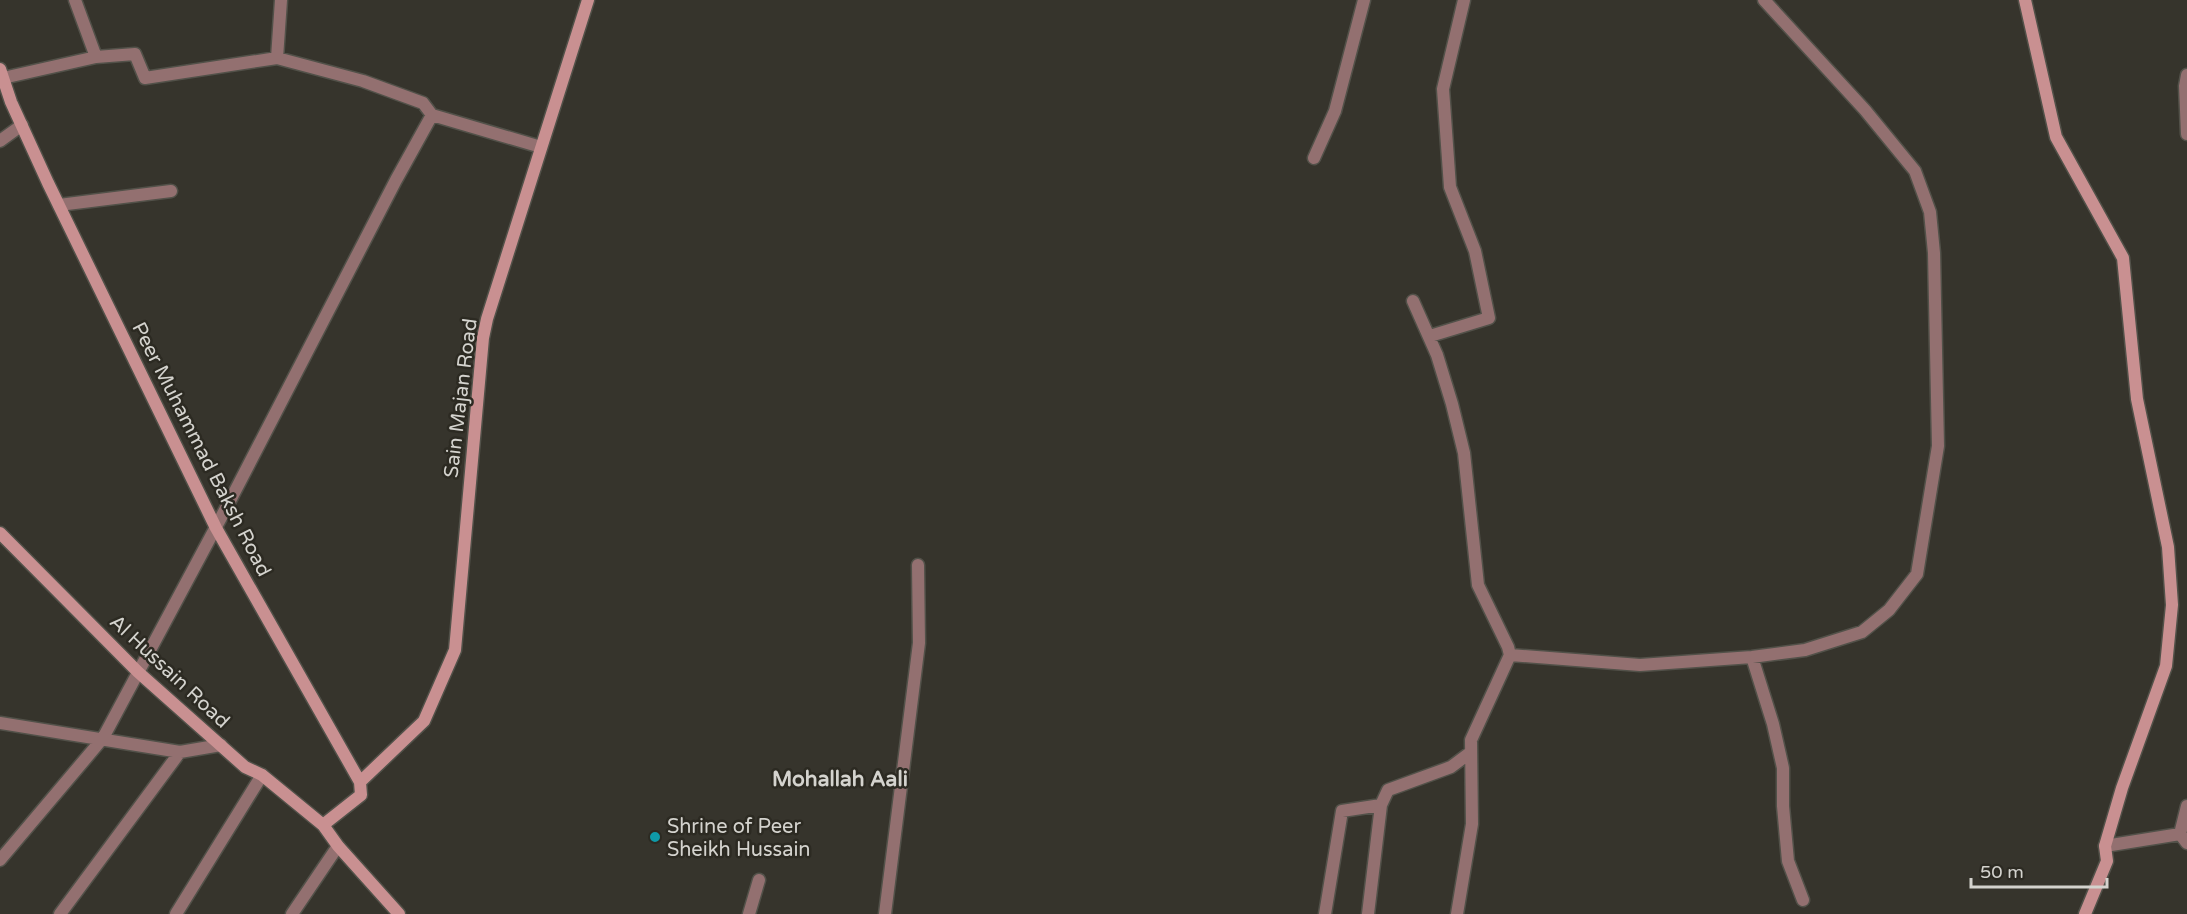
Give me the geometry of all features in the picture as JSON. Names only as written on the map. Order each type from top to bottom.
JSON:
[{"type":"street","points":[[75,0],[96,57]]},
{"type":"street","points":[[277,58],[281,0]]},
{"type":"street","name":"Sain Majan Road","points":[[360,782],[424,721],[455,650],[483,338],[588,0]]},
{"type":"street","points":[[1314,158],[1335,111],[1364,0]]},
{"type":"street","points":[[1430,336],[1489,318],[1475,251],[1450,187],[1443,88],[1464,0]]},
{"type":"street","points":[[1510,655],[1640,665],[1752,657],[1805,650],[1862,632],[1889,610],[1917,574],[1938,447],[1934,253],[1930,212],[1916,171],[1764,0]]},
{"type":"street","points":[[2025,0],[2056,137],[2123,258],[2137,399],[2168,547],[2172,605],[2166,666],[2122,788],[2105,846],[2107,861],[2085,914]]},
{"type":"street","points":[[3,81],[96,57],[135,54],[145,78],[277,58],[363,81],[423,103],[432,115],[541,147]]},
{"type":"street","points":[[2187,75],[2185,86],[2187,134]]},
{"type":"street","name":"Peer Muhammad Baksh Road","points":[[3,81],[59,205],[216,528],[360,782]]},
{"type":"street","points":[[0,861],[103,738],[216,528],[432,115]]},
{"type":"street","points":[[0,141],[22,125]]},
{"type":"street","points":[[59,205],[171,191]]},
{"type":"street","points":[[1413,301],[1430,336],[1452,404],[1464,453],[1478,585],[1510,655],[1471,740],[1472,824],[1457,914]]},
{"type":"street","name":"Al Hussain Road","points":[[0,532],[138,672],[245,767],[262,775],[323,825],[338,846],[399,914]]},
{"type":"street","points":[[885,914],[919,643],[918,565]]},
{"type":"street","points":[[1752,657],[1773,724],[1783,768],[1783,806],[1788,861],[1803,900]]},
{"type":"street","points":[[0,723],[180,752],[221,745]]},
{"type":"street","points":[[60,914],[180,752]]},
{"type":"street","points":[[1368,914],[1381,805],[1388,790],[1450,767],[1471,752]]},
{"type":"street","points":[[176,914],[262,775]]},
{"type":"street","points":[[323,825],[361,795],[360,782]]},
{"type":"street","points":[[1325,914],[1342,810],[1381,805]]},
{"type":"street","points":[[2105,846],[2183,838],[2187,806]]},
{"type":"street","points":[[292,914],[338,846]]},
{"type":"street","points":[[749,914],[759,880]]},
{"type":"place","name":"Shrine of Peer Sheikh Hussain","points":[[655,837]]},
{"type":"district","name":"Mohallah Aali","points":[[840,779]]}]
